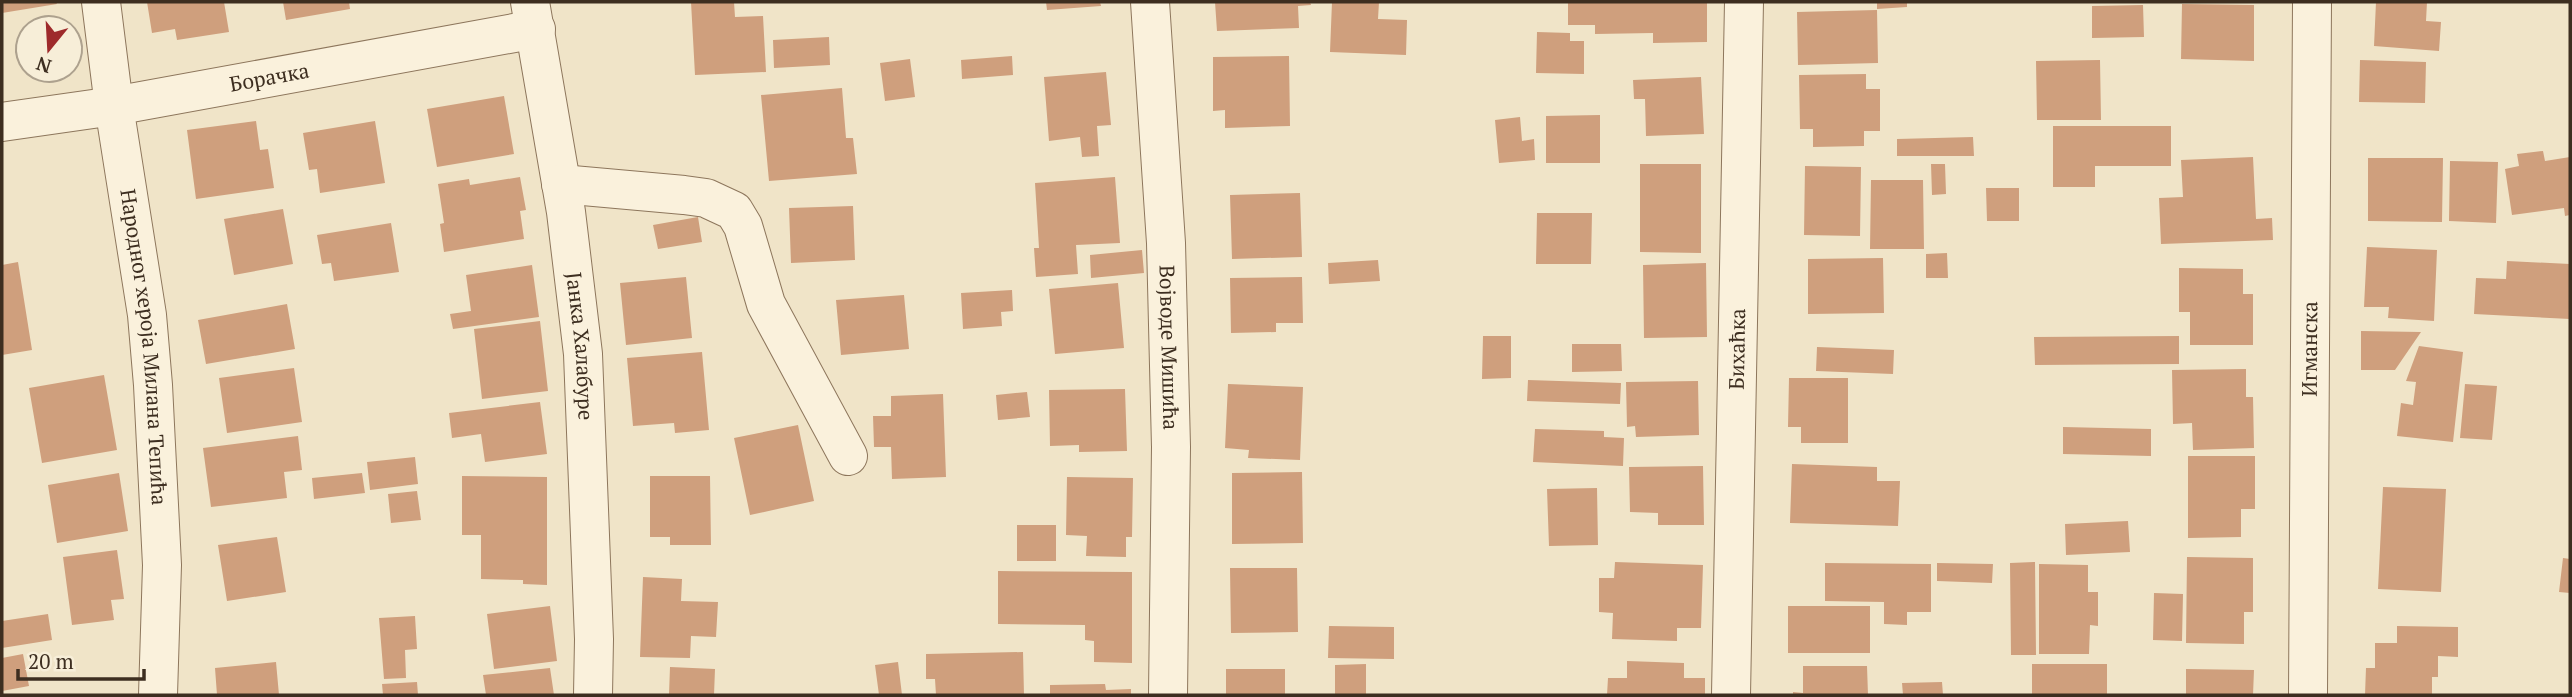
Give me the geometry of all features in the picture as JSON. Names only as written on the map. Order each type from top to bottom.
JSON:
[{"type":"street","name":"Народног хероја Милана Тепића","points":[[101,2],[114,106],[147,314],[153,385],[162,565],[158,695]]},
{"type":"street","name":"Војводе Мишића","points":[[1150,2],[1166,243],[1171,447],[1168,695]]},
{"type":"street","name":"Бихаћка","points":[[1731,695],[1744,2]]},
{"type":"street","name":"Игманска","points":[[2308,695],[2312,2]]},
{"type":"street","name":"Борачка","points":[[2,122],[114,106],[533,16]]},
{"type":"street","name":"Јанка Халабуре","points":[[533,16],[561,184],[583,354],[594,639],[593,695]]},
{"type":"street","points":[[561,184],[706,198],[734,211],[743,226],[766,304],[848,456]]},
{"type":"building","points":[[2,2],[56,2],[57,4],[2,13]]},
{"type":"building","points":[[147,2],[224,2],[229,32],[177,40],[175,29],[152,33]]},
{"type":"building","points":[[283,2],[349,2],[350,9],[286,20]]},
{"type":"building","points":[[691,2],[734,2],[735,17],[763,16],[766,72],[695,75]]},
{"type":"building","points":[[1046,2],[1100,2],[1101,6],[1047,10]]},
{"type":"building","points":[[1215,2],[1310,2],[1311,5],[1298,6],[1299,28],[1217,31]]},
{"type":"building","points":[[1332,2],[1379,2],[1378,19],[1407,20],[1406,55],[1330,52]]},
{"type":"building","points":[[1568,2],[1707,2],[1707,42],[1653,43],[1653,33],[1595,34],[1595,25],[1568,25]]},
{"type":"building","points":[[1877,2],[1907,2],[1907,7],[1877,9]]},
{"type":"building","points":[[2376,2],[2427,2],[2426,21],[2441,22],[2439,51],[2374,46]]},
{"type":"building","points":[[2182,4],[2254,5],[2254,61],[2181,59]]},
{"type":"building","points":[[2143,5],[2144,37],[2092,38],[2092,6]]},
{"type":"building","points":[[1877,10],[1878,63],[1798,65],[1797,12]]},
{"type":"building","points":[[1537,32],[1570,33],[1570,41],[1584,41],[1584,74],[1536,73]]},
{"type":"building","points":[[829,37],[830,65],[774,68],[773,40]]},
{"type":"building","points":[[1012,56],[1013,75],[962,79],[961,60]]},
{"type":"building","points":[[1289,56],[1290,126],[1225,128],[1225,110],[1213,111],[1213,57]]},
{"type":"building","points":[[910,59],[915,97],[885,101],[880,63]]},
{"type":"building","points":[[2100,60],[2101,120],[2037,120],[2036,61]]},
{"type":"building","points":[[2360,60],[2426,62],[2425,103],[2359,102]]},
{"type":"building","points":[[1106,72],[1111,125],[1097,126],[1099,156],[1082,157],[1080,137],[1049,141],[1044,77]]},
{"type":"building","points":[[1866,74],[1866,89],[1880,89],[1880,131],[1864,131],[1864,146],[1813,147],[1813,129],[1800,129],[1799,75]]},
{"type":"building","points":[[1701,77],[1704,134],[1646,136],[1645,99],[1634,99],[1633,80]]},
{"type":"building","points":[[842,88],[846,138],[853,138],[857,174],[769,181],[761,95]]},
{"type":"building","points":[[504,96],[514,154],[437,167],[427,109]]},
{"type":"building","points":[[1600,115],[1600,163],[1546,163],[1546,116]]},
{"type":"building","points":[[1520,117],[1522,141],[1534,139],[1535,160],[1499,163],[1495,120]]},
{"type":"building","points":[[256,121],[260,150],[268,149],[274,188],[196,199],[187,130]]},
{"type":"building","points":[[375,121],[385,183],[320,193],[317,169],[309,170],[303,133]]},
{"type":"building","points":[[2053,126],[2171,126],[2171,166],[2095,166],[2095,187],[2053,187]]},
{"type":"building","points":[[1973,137],[1974,156],[1897,156],[1897,139]]},
{"type":"building","points":[[2543,151],[2545,161],[2570,157],[2570,215],[2565,216],[2564,208],[2512,215],[2505,169],[2519,166],[2517,154]]},
{"type":"building","points":[[2253,157],[2256,219],[2272,218],[2273,240],[2161,244],[2159,198],[2183,197],[2181,160]]},
{"type":"building","points":[[2368,158],[2443,158],[2442,222],[2368,221]]},
{"type":"building","points":[[2450,161],[2498,162],[2496,223],[2449,221]]},
{"type":"building","points":[[1640,164],[1701,164],[1701,253],[1640,252]]},
{"type":"building","points":[[1931,164],[1945,164],[1946,194],[1932,195]]},
{"type":"building","points":[[1805,166],[1861,167],[1860,236],[1804,235]]},
{"type":"building","points":[[520,177],[526,210],[520,211],[524,239],[444,252],[440,224],[444,223],[438,184],[469,179],[470,185]]},
{"type":"building","points":[[1115,177],[1120,243],[1076,245],[1078,274],[1036,277],[1034,248],[1039,248],[1035,183]]},
{"type":"building","points":[[1871,180],[1923,180],[1924,249],[1870,249]]},
{"type":"building","points":[[1986,188],[2019,188],[2019,221],[1987,221]]},
{"type":"building","points":[[1300,193],[1302,257],[1232,259],[1230,195]]},
{"type":"building","points":[[853,206],[855,260],[791,263],[789,208]]},
{"type":"building","points":[[283,209],[293,264],[234,275],[224,219]]},
{"type":"building","points":[[1537,213],[1592,213],[1591,264],[1536,264]]},
{"type":"building","points":[[698,217],[702,242],[658,249],[653,225]]},
{"type":"building","points":[[391,223],[399,272],[334,281],[331,263],[322,264],[317,235]]},
{"type":"building","points":[[2367,247],[2437,250],[2434,321],[2388,318],[2389,307],[2364,307]]},
{"type":"building","points":[[1142,250],[1144,273],[1091,278],[1090,255]]},
{"type":"building","points":[[1947,253],[1948,278],[1926,278],[1926,254]]},
{"type":"building","points":[[1883,258],[1884,313],[1808,314],[1808,259]]},
{"type":"building","points":[[1378,260],[1380,281],[1329,284],[1328,263]]},
{"type":"building","points":[[2507,261],[2570,264],[2570,319],[2474,314],[2476,278],[2506,279]]},
{"type":"building","points":[[18,262],[32,350],[2,355],[2,265]]},
{"type":"building","points":[[1706,263],[1707,337],[1644,338],[1643,265]]},
{"type":"building","points":[[532,265],[539,317],[453,329],[450,314],[471,311],[466,275]]},
{"type":"building","points":[[2179,268],[2243,269],[2243,294],[2253,294],[2253,345],[2190,345],[2190,312],[2179,312]]},
{"type":"building","points":[[686,277],[692,338],[626,345],[620,283]]},
{"type":"building","points":[[1302,277],[1303,323],[1276,323],[1276,332],[1231,333],[1230,278]]},
{"type":"building","points":[[1118,283],[1124,348],[1055,354],[1049,289]]},
{"type":"building","points":[[1012,290],[1013,311],[1001,312],[1002,326],[963,329],[961,293]]},
{"type":"building","points":[[904,295],[909,349],[841,355],[836,300]]},
{"type":"building","points":[[287,304],[295,349],[206,364],[198,320]]},
{"type":"building","points":[[540,321],[548,391],[482,399],[474,329]]},
{"type":"building","points":[[2361,331],[2421,332],[2395,370],[2361,370]]},
{"type":"building","points":[[1483,336],[1511,336],[1511,378],[1482,379]]},
{"type":"building","points":[[2179,336],[2179,364],[2035,365],[2034,337]]},
{"type":"building","points":[[1572,344],[1621,344],[1622,371],[1572,372]]},
{"type":"building","points":[[2419,346],[2463,352],[2453,442],[2397,436],[2401,403],[2413,405],[2416,382],[2406,381]]},
{"type":"building","points":[[1817,347],[1894,350],[1893,374],[1816,371]]},
{"type":"building","points":[[702,352],[709,430],[675,433],[674,423],[633,426],[627,358]]},
{"type":"building","points":[[294,368],[302,422],[227,433],[219,378]]},
{"type":"building","points":[[2246,369],[2246,397],[2253,397],[2254,448],[2193,450],[2192,423],[2173,424],[2172,370]]},
{"type":"building","points":[[104,375],[117,450],[42,463],[29,388]]},
{"type":"building","points":[[1789,378],[1848,378],[1848,443],[1801,443],[1801,427],[1788,427]]},
{"type":"building","points":[[1528,380],[1621,383],[1620,404],[1527,401]]},
{"type":"building","points":[[1698,381],[1699,435],[1636,437],[1635,426],[1627,427],[1626,382]]},
{"type":"building","points":[[1228,384],[1303,387],[1300,460],[1248,458],[1249,450],[1225,448]]},
{"type":"building","points":[[2465,384],[2497,386],[2492,440],[2460,438]]},
{"type":"building","points":[[1125,389],[1127,451],[1079,452],[1079,445],[1050,446],[1049,390]]},
{"type":"building","points":[[1027,392],[1030,417],[998,420],[996,395]]},
{"type":"building","points":[[943,394],[946,477],[892,479],[891,447],[874,447],[873,416],[891,416],[891,396]]},
{"type":"building","points":[[540,402],[547,454],[485,462],[481,434],[452,438],[449,413]]},
{"type":"building","points":[[798,425],[814,501],[750,515],[734,438]]},
{"type":"building","points":[[2063,427],[2151,429],[2151,456],[2063,454]]},
{"type":"building","points":[[1535,429],[1604,431],[1604,437],[1624,438],[1623,466],[1533,462]]},
{"type":"building","points":[[298,436],[302,470],[284,472],[287,498],[211,507],[203,448]]},
{"type":"building","points":[[2188,456],[2255,456],[2255,509],[2241,509],[2241,537],[2188,538]]},
{"type":"building","points":[[415,457],[418,484],[370,490],[367,462]]},
{"type":"building","points":[[1792,464],[1877,467],[1877,481],[1900,481],[1898,526],[1790,523]]},
{"type":"building","points":[[1703,466],[1704,525],[1658,525],[1658,513],[1630,512],[1629,467]]},
{"type":"building","points":[[1302,472],[1303,543],[1232,544],[1232,473]]},
{"type":"building","points":[[119,473],[128,531],[57,543],[48,485]]},
{"type":"building","points":[[362,473],[365,493],[314,499],[312,478]]},
{"type":"building","points":[[462,476],[547,477],[547,585],[523,584],[523,580],[481,579],[481,535],[462,535]]},
{"type":"building","points":[[650,476],[710,476],[711,545],[670,545],[670,537],[650,537]]},
{"type":"building","points":[[1067,477],[1133,478],[1132,537],[1126,537],[1126,557],[1086,556],[1087,536],[1066,535]]},
{"type":"building","points":[[2383,487],[2446,489],[2441,592],[2378,589]]},
{"type":"building","points":[[1597,488],[1598,545],[1549,546],[1547,489]]},
{"type":"building","points":[[417,491],[421,520],[391,523],[388,494]]},
{"type":"building","points":[[2128,521],[2130,552],[2066,555],[2065,524]]},
{"type":"building","points":[[1017,525],[1056,525],[1056,561],[1017,561]]},
{"type":"building","points":[[277,537],[286,592],[227,601],[218,545]]},
{"type":"building","points":[[117,550],[124,599],[111,600],[114,620],[72,625],[63,557]]},
{"type":"building","points":[[2187,557],[2253,558],[2253,612],[2244,612],[2244,644],[2186,643]]},
{"type":"building","points":[[2563,558],[2570,559],[2570,593],[2559,592]]},
{"type":"building","points":[[1615,562],[1703,565],[1701,628],[1677,628],[1677,641],[1612,639],[1613,613],[1599,612],[1599,578],[1614,578]]},
{"type":"building","points":[[2035,562],[2036,655],[2011,655],[2010,563]]},
{"type":"building","points":[[1825,563],[1931,564],[1931,612],[1907,612],[1907,625],[1884,624],[1884,602],[1825,601]]},
{"type":"building","points":[[1937,563],[1993,564],[1992,583],[1937,581]]},
{"type":"building","points":[[2039,564],[2088,565],[2088,592],[2098,592],[2098,626],[2090,625],[2089,654],[2039,654]]},
{"type":"building","points":[[1230,568],[1297,568],[1298,632],[1231,633]]},
{"type":"building","points":[[998,571],[1132,572],[1132,663],[1094,662],[1094,641],[1085,640],[1085,625],[998,624]]},
{"type":"building","points":[[643,577],[682,579],[681,601],[718,602],[716,637],[691,636],[690,658],[640,657]]},
{"type":"building","points":[[2154,593],[2183,594],[2182,641],[2153,640]]},
{"type":"building","points":[[550,606],[557,661],[494,669],[487,614]]},
{"type":"building","points":[[1788,606],[1870,606],[1870,653],[1788,653]]},
{"type":"building","points":[[48,614],[52,640],[2,648],[2,621]]},
{"type":"building","points":[[415,616],[417,649],[405,650],[406,678],[384,679],[379,618]]},
{"type":"building","points":[[1329,626],[1394,627],[1394,659],[1328,658]]},
{"type":"building","points":[[2397,626],[2458,627],[2458,657],[2438,656],[2438,677],[2432,677],[2432,695],[2365,695],[2366,668],[2375,668],[2375,643],[2397,643]]},
{"type":"building","points":[[1023,652],[1024,695],[936,695],[935,679],[926,679],[926,654]]},
{"type":"building","points":[[23,654],[29,686],[2,691],[2,658]]},
{"type":"building","points":[[1627,661],[1684,663],[1684,678],[1705,678],[1705,695],[1607,695],[1608,678],[1627,678]]},
{"type":"building","points":[[276,662],[279,695],[217,695],[215,668]]},
{"type":"building","points":[[898,662],[902,695],[879,695],[875,665]]},
{"type":"building","points":[[1366,664],[1366,695],[1335,695],[1335,665]]},
{"type":"building","points":[[2032,664],[2107,664],[2107,695],[2032,695]]},
{"type":"building","points":[[1803,666],[1867,666],[1868,695],[1793,695],[1793,692],[1803,693]]},
{"type":"building","points":[[670,667],[715,669],[714,695],[669,695]]},
{"type":"building","points":[[550,668],[554,695],[486,695],[483,675]]},
{"type":"building","points":[[1226,669],[1285,669],[1285,695],[1226,695]]},
{"type":"building","points":[[2186,669],[2254,670],[2253,695],[2186,695]]},
{"type":"building","points":[[417,682],[418,695],[383,695],[382,684]]},
{"type":"building","points":[[1942,682],[1943,695],[1903,695],[1902,683]]},
{"type":"building","points":[[1105,684],[1106,690],[1131,689],[1131,695],[1050,695],[1050,685]]}]
